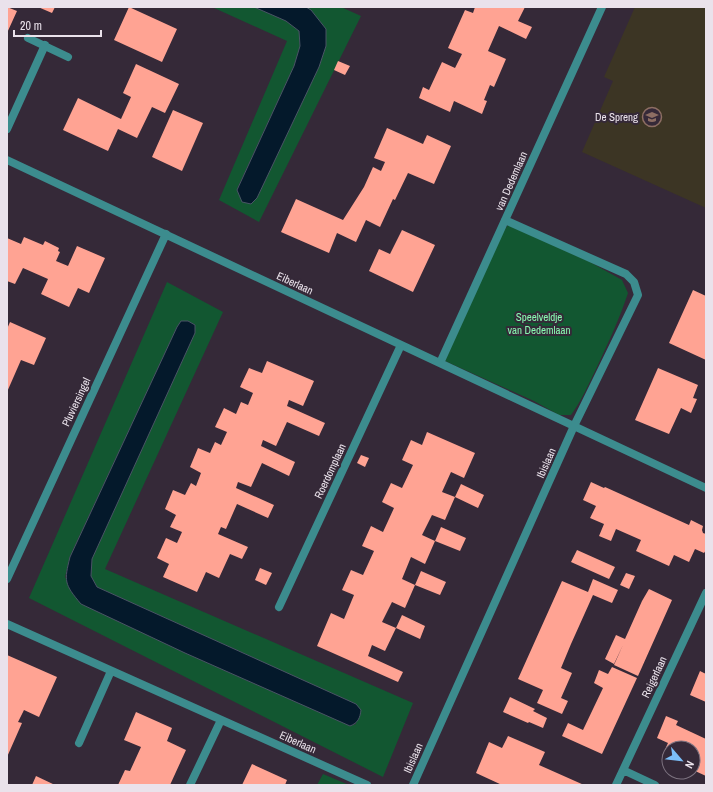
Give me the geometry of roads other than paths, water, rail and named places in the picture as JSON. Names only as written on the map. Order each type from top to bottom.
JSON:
[{"type":"street","name":"van Dedemlaan","points":[[440,363],[602,7]]},
{"type":"street","points":[[28,38],[68,57]]},
{"type":"street","points":[[7,129],[44,45]]},
{"type":"street","name":"Eiberlaan","points":[[7,160],[574,426]]},
{"type":"street","name":"Ibislaan","points":[[413,785],[574,426],[638,296],[634,282],[626,274],[505,220]]},
{"type":"street","name":"Pluviersingel","points":[[7,579],[166,234]]},
{"type":"street","name":"Roerdomplaan","points":[[280,607],[401,345]]},
{"type":"street","points":[[574,426],[706,488]]},
{"type":"street","name":"Reigerlaan","points":[[616,785],[706,593]]},
{"type":"street","name":"Eiberlaan","points":[[7,624],[367,785]]},
{"type":"street","points":[[79,743],[112,671]]},
{"type":"street","points":[[190,785],[221,720]]},
{"type":"street","points":[[623,770],[655,785]]},
{"type":"water","points":[[254,7],[306,7],[311,10],[326,29],[326,46],[319,67],[257,198],[251,204],[242,202],[237,190],[294,66],[300,46],[299,31],[286,21]]},
{"type":"water","points":[[181,321],[188,321],[195,325],[195,333],[92,559],[91,576],[97,587],[356,704],[361,710],[357,722],[353,725],[350,726],[185,653],[81,604],[68,587],[66,577],[70,557]]},
{"type":"place","name":"De Spreng","points":[[652,117]]},
{"type":"park label","name":"Speelveldje van Dedemlaan","points":[[539,323]]}]
